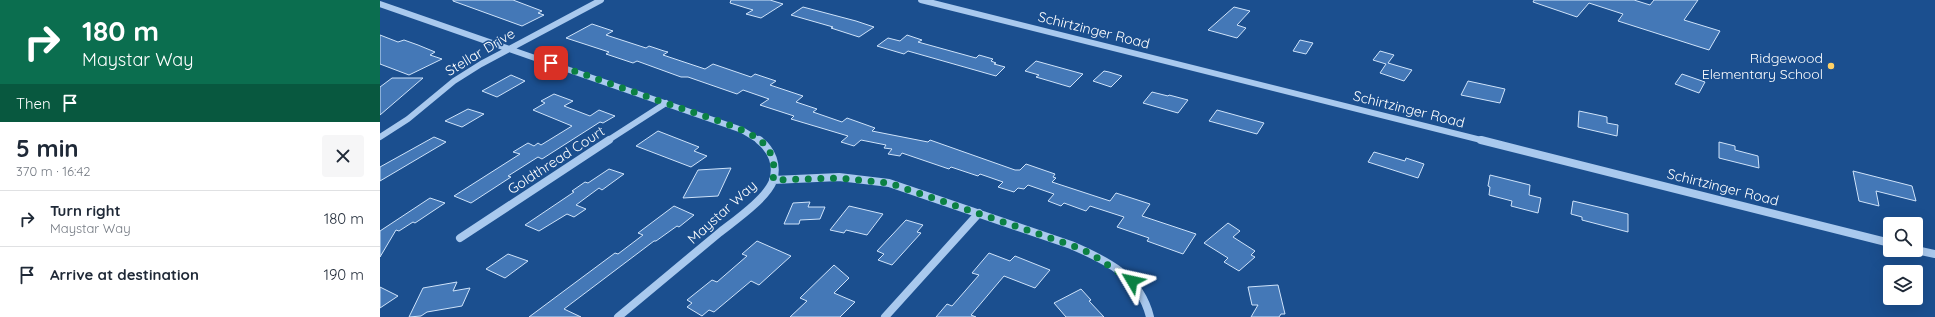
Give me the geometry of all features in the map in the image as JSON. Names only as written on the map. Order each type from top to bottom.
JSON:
[{"type":"street","name":"Stellar Drive","points":[[380,137],[408,119],[454,81],[508,48],[601,0]]},
{"type":"street","name":"Schirtzinger Road","points":[[921,0],[1883,241]]},
{"type":"street","name":"Maystar Way","points":[[380,4],[742,130],[763,143],[772,153],[774,167],[773,180],[762,194],[744,212],[618,317]]},
{"type":"street","name":"Goldthread Court","points":[[460,238],[666,104]]},
{"type":"street","points":[[773,180],[839,178],[889,183],[1071,245],[1096,256],[1132,281],[1143,297],[1150,317]]},
{"type":"street","points":[[885,317],[979,213]]},
{"type":"street","points":[[1923,251],[1935,254]]},
{"type":"building","points":[[453,0],[513,0],[542,11],[538,13],[544,15],[522,26]]},
{"type":"building","points":[[731,0],[770,0],[783,4],[761,18],[746,14],[753,10],[730,3]]},
{"type":"building","points":[[1534,0],[1634,0],[1650,5],[1654,0],[1698,0],[1684,20],[1720,31],[1709,50],[1618,21],[1623,14],[1589,3],[1577,17],[1533,2]]},
{"type":"building","points":[[803,7],[874,27],[859,37],[831,28],[833,27],[791,15]]},
{"type":"building","points":[[1234,7],[1250,11],[1237,25],[1246,28],[1237,38],[1208,30]]},
{"type":"building","points":[[592,24],[613,31],[606,35],[646,48],[649,46],[668,52],[663,55],[705,69],[713,64],[751,77],[755,74],[776,81],[770,85],[803,96],[796,102],[817,109],[813,112],[842,122],[847,118],[875,128],[872,131],[928,142],[930,140],[1015,170],[1020,170],[1026,164],[1055,174],[1053,177],[1056,178],[1052,182],[1110,201],[1116,193],[1150,204],[1142,216],[1196,234],[1183,254],[1147,241],[1149,238],[1117,227],[1124,217],[1090,206],[1086,211],[1064,203],[1061,206],[1048,201],[1054,194],[1028,185],[1024,189],[1018,188],[1014,192],[998,187],[1003,182],[980,174],[978,176],[951,167],[949,169],[902,153],[900,156],[888,154],[892,149],[884,148],[886,145],[861,140],[854,146],[841,142],[848,136],[791,119],[794,116],[760,105],[769,99],[743,90],[737,94],[688,77],[681,77],[637,61],[633,63],[606,54],[609,52],[566,38]]},
{"type":"building","points":[[380,35],[398,42],[404,40],[418,45],[435,52],[430,55],[442,59],[409,75],[380,64]]},
{"type":"building","points":[[907,35],[922,40],[918,42],[976,58],[979,55],[993,59],[991,61],[996,63],[994,64],[1005,67],[996,76],[908,51],[904,54],[877,46],[888,38],[900,41]]},
{"type":"building","points":[[1300,40],[1313,43],[1306,54],[1293,51]]},
{"type":"building","points":[[1380,51],[1394,55],[1388,63],[1412,70],[1404,81],[1380,73],[1386,64],[1373,60]]},
{"type":"building","points":[[1036,61],[1083,74],[1070,87],[1036,77],[1039,75],[1025,71]]},
{"type":"building","points":[[1104,71],[1122,76],[1111,87],[1093,81]]},
{"type":"building","points":[[1682,74],[1705,82],[1699,93],[1675,84]]},
{"type":"building","points":[[511,75],[525,81],[497,97],[482,91]]},
{"type":"building","points":[[392,78],[423,78],[380,115],[380,87]]},
{"type":"building","points":[[1468,81],[1505,89],[1500,103],[1461,95]]},
{"type":"building","points":[[1152,92],[1188,100],[1178,113],[1143,103]]},
{"type":"building","points":[[554,94],[573,101],[564,106],[590,116],[599,110],[615,116],[603,123],[600,122],[542,159],[538,157],[508,176],[511,177],[471,203],[454,196],[520,154],[513,152],[528,143],[534,146],[538,143],[541,145],[572,126],[533,110],[545,103],[541,101]]},
{"type":"building","points":[[468,109],[484,114],[462,127],[445,121]]},
{"type":"building","points":[[1217,110],[1264,123],[1257,134],[1209,121]]},
{"type":"building","points":[[1579,111],[1607,117],[1607,123],[1618,125],[1617,136],[1578,127]]},
{"type":"building","points":[[658,131],[699,147],[694,151],[707,156],[691,167],[636,146]]},
{"type":"building","points":[[434,137],[446,142],[380,181],[380,167]]},
{"type":"building","points":[[1719,142],[1735,146],[1735,150],[1758,156],[1759,168],[1719,158]]},
{"type":"building","points":[[1374,152],[1405,161],[1406,158],[1424,164],[1418,178],[1368,162]]},
{"type":"building","points":[[731,168],[718,196],[683,198],[698,170]]},
{"type":"building","points":[[609,169],[624,174],[602,190],[599,188],[576,205],[586,209],[574,217],[567,214],[539,231],[525,225],[574,192],[572,191],[585,182],[588,183]]},
{"type":"building","points":[[1853,171],[1912,186],[1916,201],[1876,191],[1879,206],[1859,201]]},
{"type":"building","points":[[1490,175],[1530,185],[1529,195],[1541,198],[1538,213],[1511,206],[1512,201],[1489,195],[1490,187],[1488,186]]},
{"type":"building","points":[[430,198],[445,203],[415,223],[413,222],[399,231],[396,230],[380,257],[380,231]]},
{"type":"building","points":[[1573,201],[1628,214],[1628,232],[1582,220],[1582,217],[1571,214]]},
{"type":"building","points":[[810,202],[808,207],[825,207],[820,219],[800,220],[799,224],[784,224],[793,203]]},
{"type":"building","points":[[674,206],[694,215],[679,227],[677,226],[654,241],[564,309],[581,317],[529,317],[615,253],[618,254],[643,235],[638,233]]},
{"type":"building","points":[[849,206],[883,214],[867,235],[846,230],[844,233],[830,230]]},
{"type":"building","points":[[906,220],[923,225],[917,232],[921,233],[892,265],[878,260],[884,254],[877,251]]},
{"type":"building","points":[[1228,223],[1240,231],[1233,237],[1255,251],[1251,255],[1255,257],[1239,271],[1224,262],[1228,258],[1204,243]]},
{"type":"building","points":[[757,241],[791,256],[759,285],[751,281],[714,312],[709,310],[702,316],[687,307],[692,303],[687,300],[712,280],[717,282],[747,256],[742,254]]},
{"type":"building","points":[[989,253],[1010,261],[1015,256],[1050,270],[1035,288],[1004,276],[971,315],[976,317],[936,317],[947,304],[952,306],[979,275],[972,273]]},
{"type":"building","points":[[508,254],[528,261],[505,278],[486,269]]},
{"type":"building","points":[[834,265],[849,278],[834,293],[855,302],[840,317],[790,317],[807,301],[800,298]]},
{"type":"building","points":[[457,282],[453,291],[470,288],[462,306],[427,312],[421,316],[409,317],[423,288]]},
{"type":"building","points":[[1278,285],[1285,314],[1281,314],[1279,317],[1251,317],[1258,305],[1252,305],[1248,287]]},
{"type":"building","points":[[380,287],[398,296],[380,308]]},
{"type":"building","points":[[1081,289],[1091,300],[1089,301],[1104,317],[1066,317],[1054,303]]},
{"type":"place","name":"Ridgewood Elementary School","points":[[1831,66]]},
{"type":"route","points":[[551,63],[706,117],[754,136],[772,153],[774,167],[773,180],[839,178],[889,183],[1071,245],[1090,253],[1132,281]]}]
